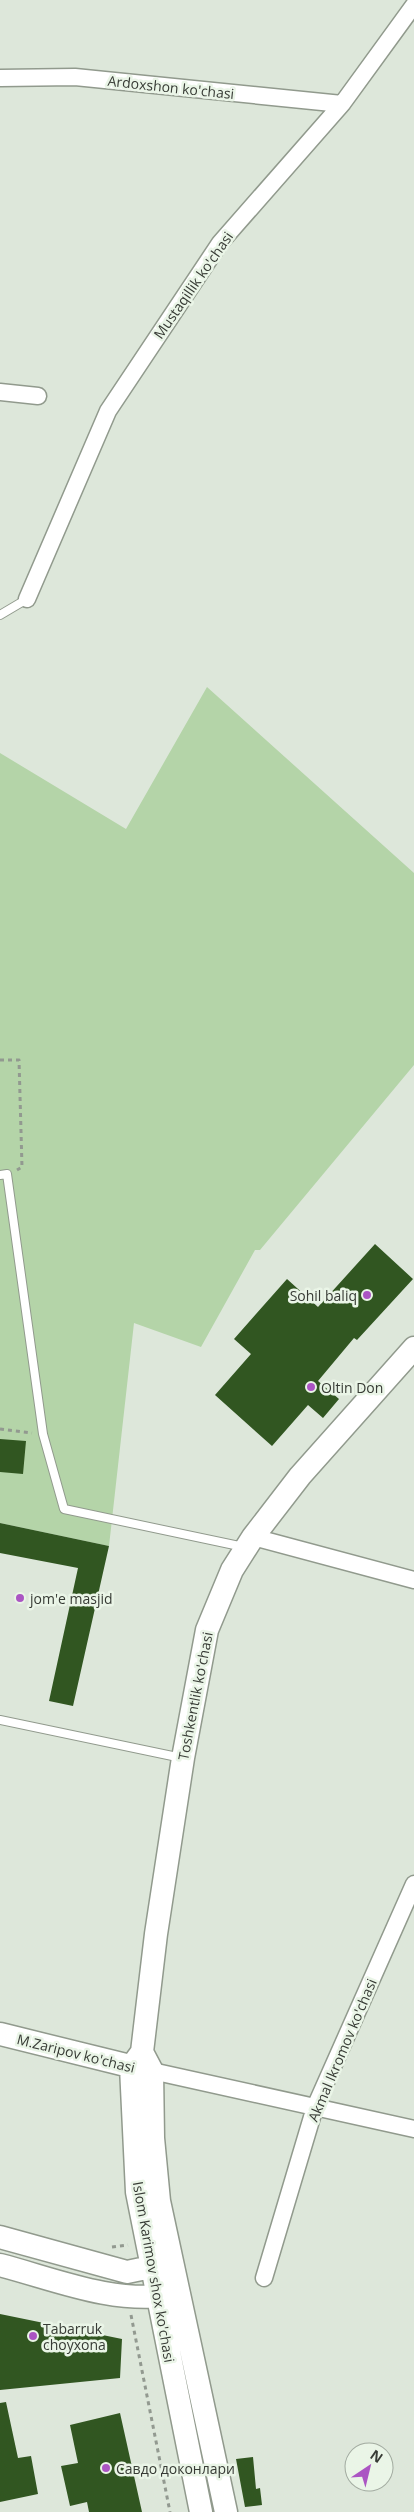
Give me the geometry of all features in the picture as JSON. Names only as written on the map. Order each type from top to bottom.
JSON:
[{"type":"main road","name":"Toshkentlik ko'chasi","points":[[142,2063],[156,1934],[183,1758],[207,1630],[232,1570],[249,1542],[300,1476],[414,1348]]},
{"type":"main road","name":"M.Zaripov ko'chasi","points":[[0,2034],[142,2063]]},
{"type":"main road","name":"Islom Karimov shox ko'chasi","points":[[142,2063],[153,2138],[156,2174],[153,2269],[141,2297],[201,2512]]},
{"type":"main road","points":[[0,2237],[127,2272],[153,2269]]},
{"type":"main road","points":[[0,2264],[97,2291],[141,2297],[179,2293]]},
{"type":"main road","name":"Islom Karimov shox ko'chasi","points":[[153,2269],[179,2293],[226,2512]]},
{"type":"street","name":"Mustaqillik ko'chasi","points":[[27,599],[108,411],[220,243],[342,104],[414,5]]},
{"type":"street","name":"Ardoxshon ko'chasi","points":[[0,78],[75,77],[342,104]]},
{"type":"street","points":[[0,392],[38,396]]},
{"type":"street","points":[[249,1542],[414,1580]]},
{"type":"street","name":"Akmal Ikromov ko'chasi","points":[[264,2278],[315,2107],[414,1884]]},
{"type":"street","points":[[142,2063],[315,2107],[414,2129]]},
{"type":"lane","points":[[0,615],[27,599]]},
{"type":"lane","points":[[3,1174],[43,1434],[64,1509],[249,1542]]},
{"type":"lane","points":[[0,1720],[183,1758]]},
{"type":"path","points":[[0,1060],[19,1060],[22,1167],[3,1174]]},
{"type":"path","points":[[0,1429],[43,1434]]},
{"type":"path","points":[[141,2297],[132,2325],[170,2512]]},
{"type":"green space","points":[[207,687],[414,873],[414,1065],[260,1250],[255,1250],[201,1347],[134,1323],[109,1546],[0,1523],[0,753],[126,829]]},
{"type":"building","points":[[375,1244],[413,1279],[357,1340],[354,1338],[318,1381],[339,1399],[323,1418],[308,1405],[272,1446],[215,1395],[251,1354],[234,1339],[287,1279],[318,1307]]},
{"type":"building","points":[[0,1439],[26,1441],[23,1474],[0,1472]]},
{"type":"building","points":[[0,1523],[109,1546],[73,1706],[49,1701],[78,1568],[0,1553]]},
{"type":"building","points":[[0,2314],[122,2339],[120,2378],[0,2390]]},
{"type":"building","points":[[6,2402],[18,2458],[31,2456],[38,2494],[0,2502],[0,2403]]},
{"type":"building","name":"Cавдо доконлари","points":[[120,2413],[142,2512],[89,2512],[87,2502],[70,2506],[61,2466],[78,2463],[70,2425]]},
{"type":"building","points":[[253,2457],[256,2489],[260,2488],[262,2505],[245,2507],[236,2459]]},
{"type":"place","name":"Sohil baliq","points":[[367,1295]]},
{"type":"place","name":"Oltin Don","points":[[311,1387]]},
{"type":"place","name":"jom'e masjid","points":[[20,1598]]},
{"type":"place","name":"Tabarruk choyxona","points":[[33,2336]]},
{"type":"place","name":"Cавдо доконлари","points":[[106,2468]]}]
